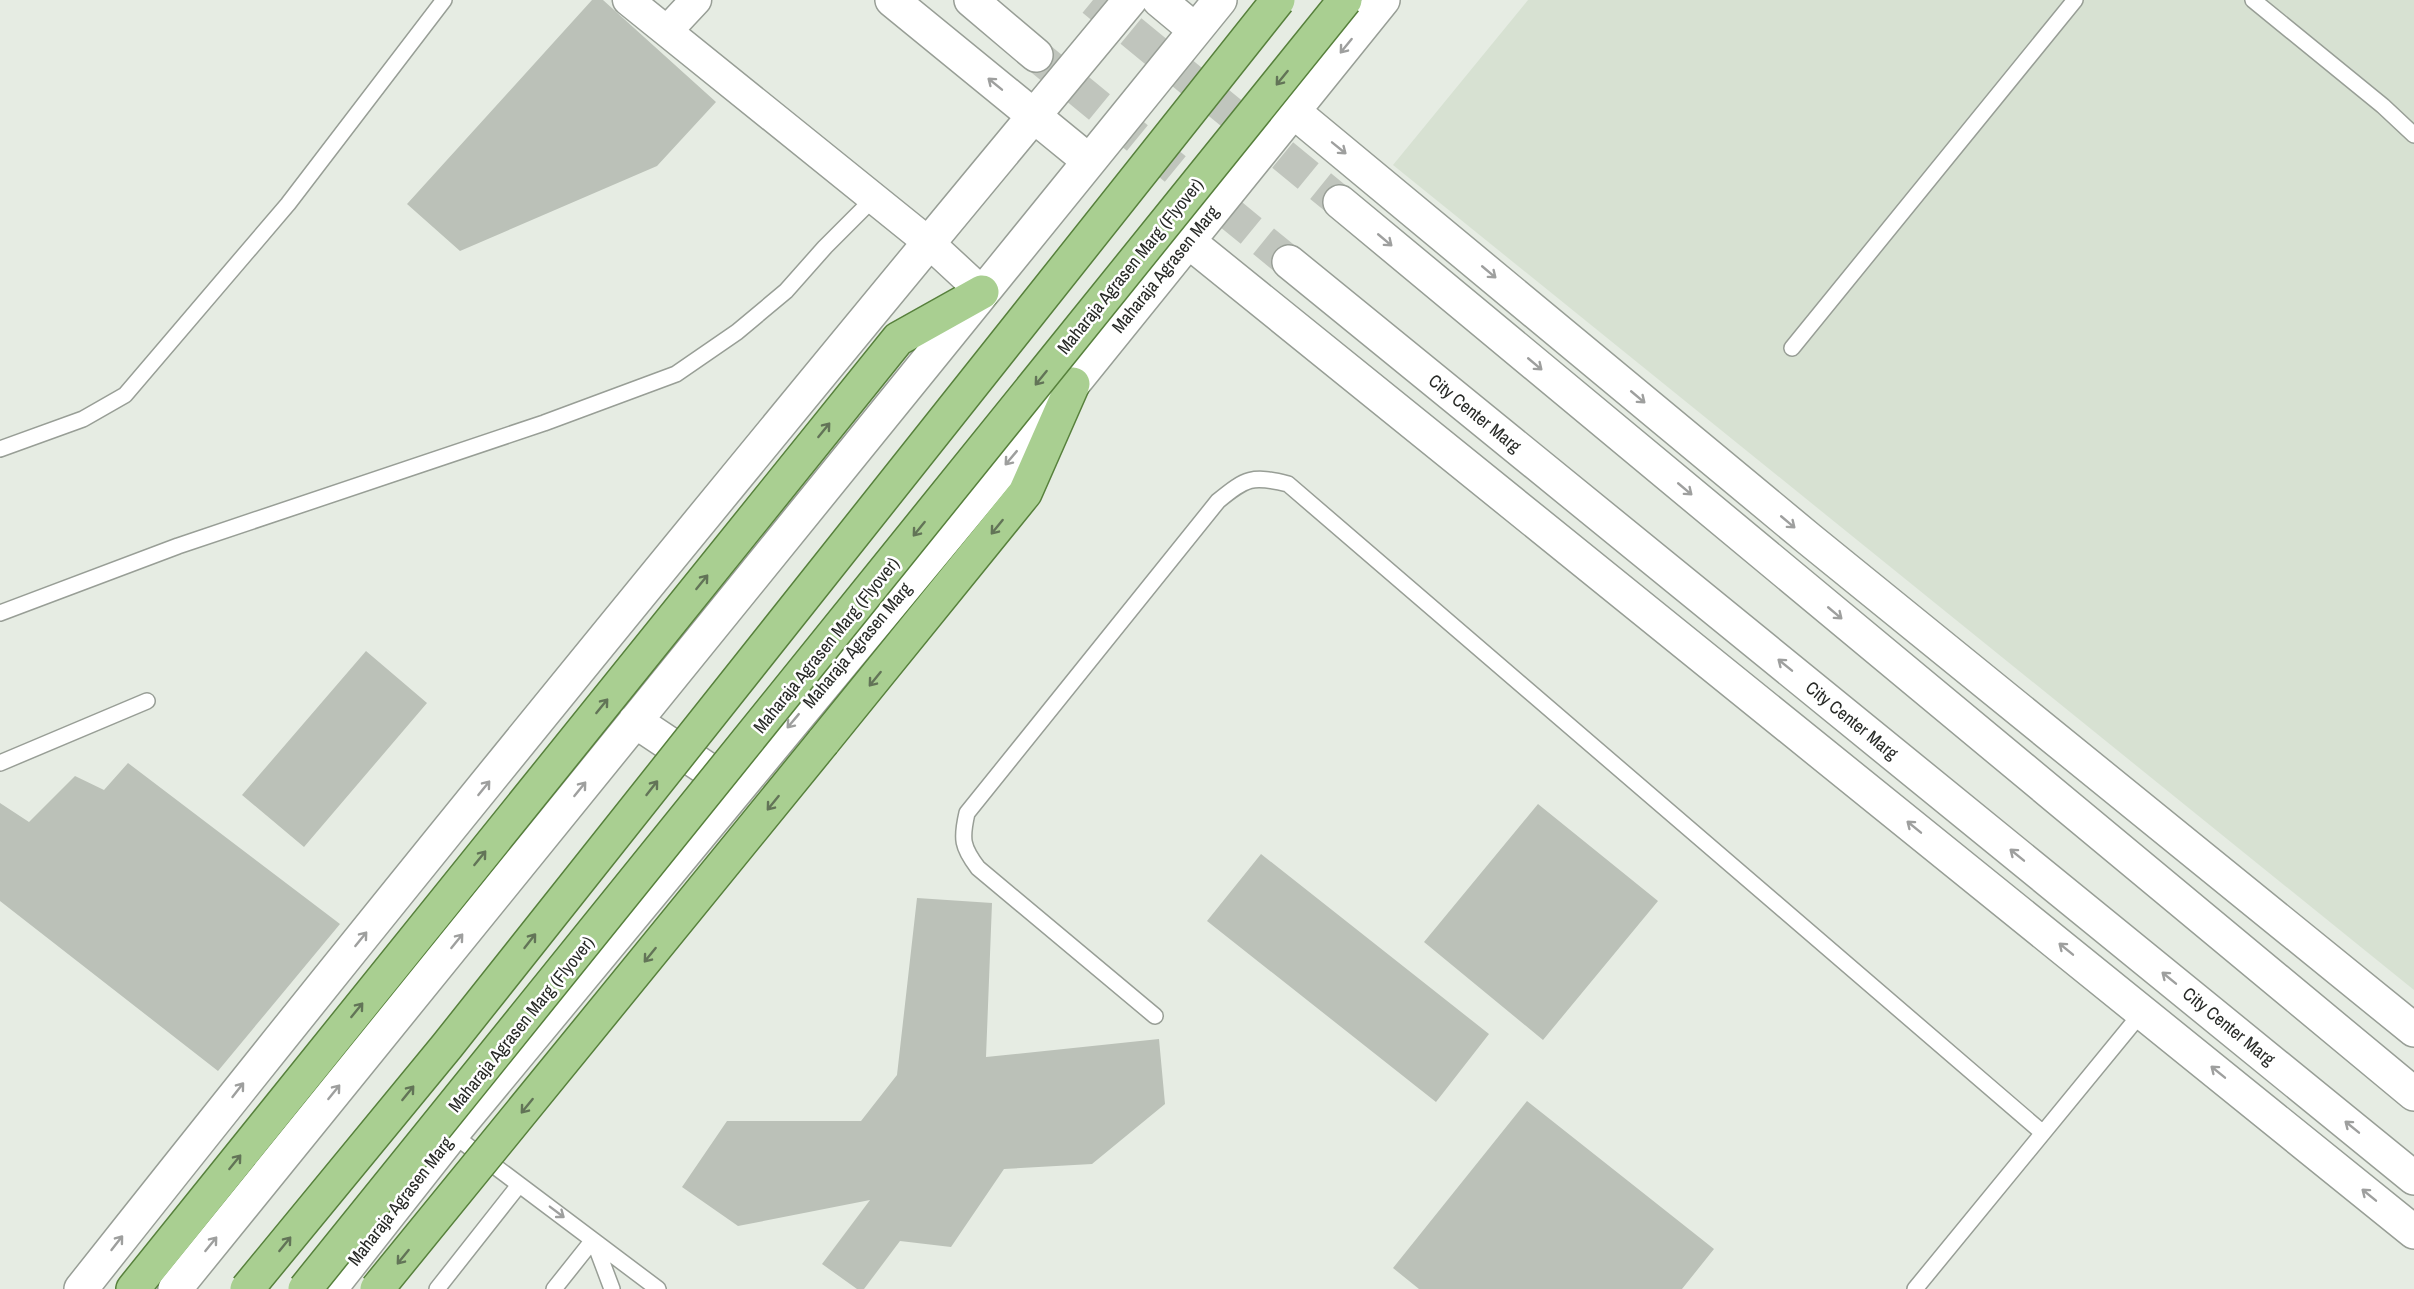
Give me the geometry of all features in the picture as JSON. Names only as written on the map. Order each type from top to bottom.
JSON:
[{"type":"main road","points":[[892,0],[1089,161]]},
{"type":"main road","points":[[971,0],[1036,55]]},
{"type":"main road","points":[[81,1289],[268,1052],[928,242],[1130,0]]},
{"type":"main road","points":[[1159,0],[1195,30]]},
{"type":"main road","points":[[175,1289],[1220,0]]},
{"type":"main road","points":[[248,1289],[447,1046],[1278,0]]},
{"type":"main road","name":"Maharaja Agrasen Marg (Flyover)","points":[[306,1289],[1345,0]]},
{"type":"main road","name":"Maharaja Agrasen Marg","points":[[330,1289],[452,1134],[1073,384],[1383,0]]},
{"type":"main road","points":[[1293,111],[1809,539],[2414,1030]]},
{"type":"main road","points":[[1340,202],[2414,1094]]},
{"type":"main road","points":[[1188,241],[2414,1232]]},
{"type":"main road","name":"City Center Marg","points":[[1289,262],[2414,1178]]},
{"type":"main road","points":[[133,1289],[898,339],[982,292]]},
{"type":"main road","points":[[377,1289],[1025,493],[1073,384]]},
{"type":"main road","points":[[635,721],[737,789]]},
{"type":"street","points":[[628,0],[928,242],[982,292]]},
{"type":"street","points":[[667,31],[696,0]]},
{"type":"lane","points":[[0,449],[84,419],[125,395],[288,204],[444,0]]},
{"type":"lane","points":[[1792,348],[2075,0]]},
{"type":"lane","points":[[2253,0],[2383,106],[2414,135]]},
{"type":"lane","points":[[0,613],[178,546],[544,423],[676,374],[737,332],[786,291],[825,247],[873,199]]},
{"type":"lane","points":[[1155,1016],[978,868],[966,852],[962,834],[967,813],[1218,501],[1238,485],[1262,477],[1288,484],[2043,1133]]},
{"type":"lane","points":[[0,763],[147,701]]},
{"type":"lane","points":[[1915,1289],[2143,1011]]},
{"type":"lane","points":[[452,1134],[658,1289]]},
{"type":"lane","points":[[437,1289],[519,1185]]},
{"type":"lane","points":[[554,1289],[593,1240]]},
{"type":"lane","points":[[593,1240],[612,1289]]},
{"type":"shaded area","points":[[1528,0],[2414,0],[2414,990],[1393,165]]},
{"type":"building","points":[[592,0],[603,0],[716,102],[657,166],[460,251],[407,204]]},
{"type":"building","points":[[366,651],[427,703],[304,847],[242,795]]},
{"type":"building","points":[[128,763],[340,924],[218,1071],[0,901],[0,803],[29,822],[75,776],[104,790]]},
{"type":"building","points":[[1538,804],[1658,901],[1543,1040],[1424,942]]},
{"type":"building","points":[[1261,854],[1489,1034],[1436,1102],[1207,921]]},
{"type":"building","points":[[917,898],[992,903],[986,1057],[1159,1039],[1165,1104],[1092,1164],[1004,1169],[951,1247],[900,1241],[864,1289],[857,1289],[822,1264],[870,1200],[738,1226],[682,1187],[727,1121],[861,1121],[897,1075]]},
{"type":"building","points":[[1527,1101],[1714,1249],[1682,1289],[1419,1289],[1393,1268]]},
{"type":"tunnel","points":[[1093,0],[1340,202]]},
{"type":"tunnel","points":[[1036,55],[1289,262]]}]
